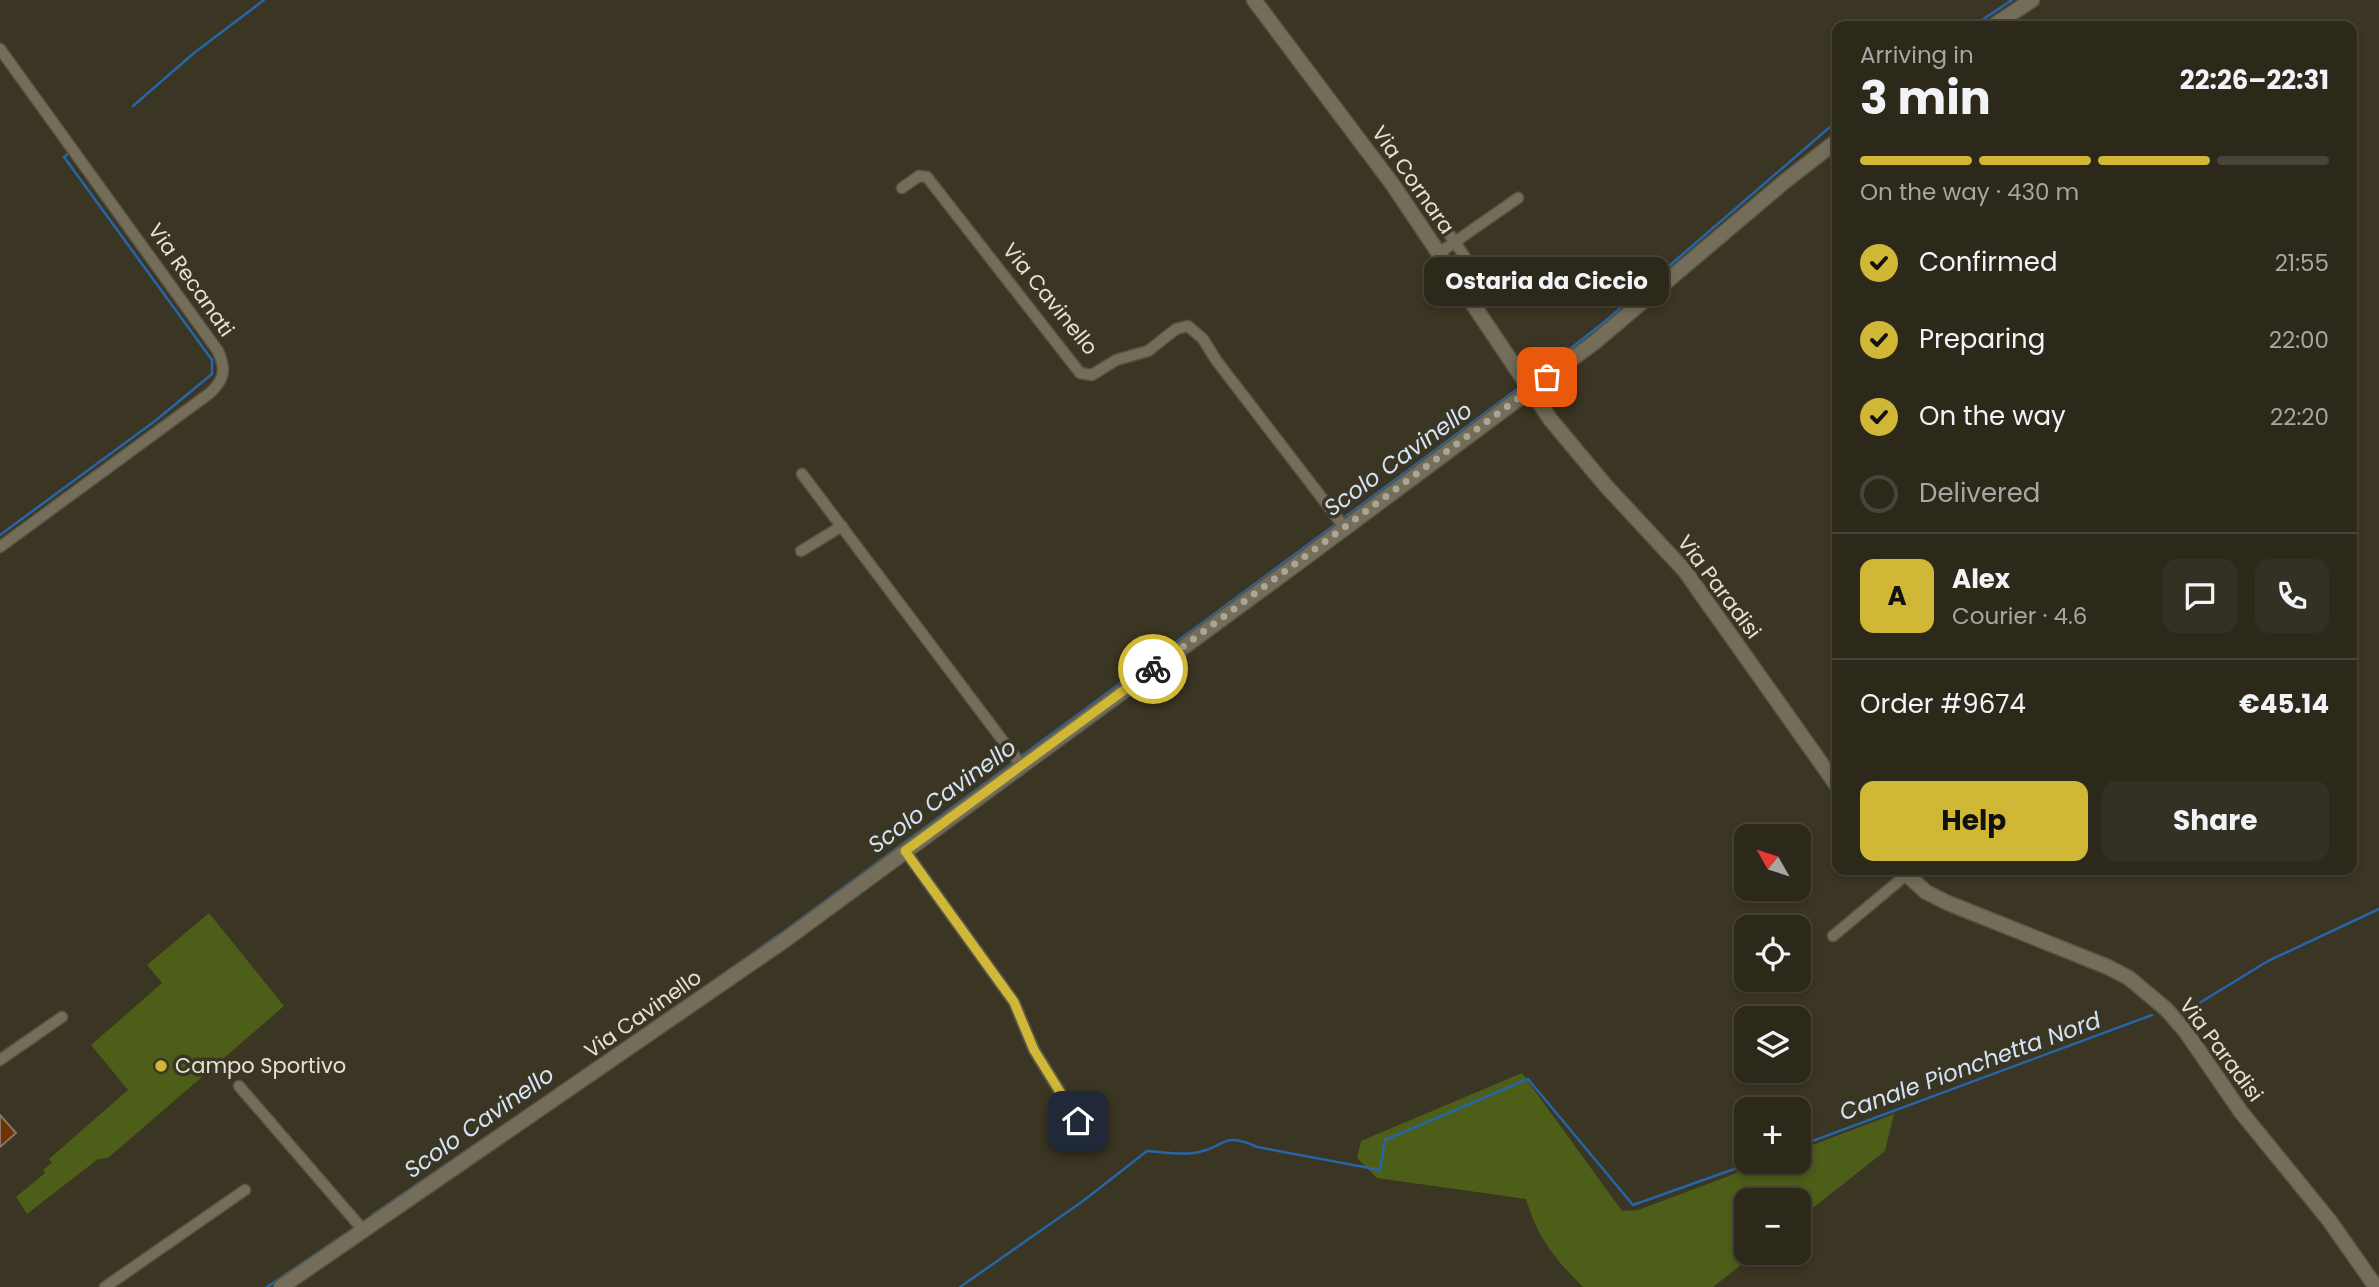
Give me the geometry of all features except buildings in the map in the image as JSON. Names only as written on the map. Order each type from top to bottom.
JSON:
[{"type":"street","name":"Via Cornara","points":[[1254,0],[1369,153],[1530,390]]},
{"type":"street","points":[[2000,21],[2032,0]]},
{"type":"street","name":"Via Recanati","points":[[0,49],[218,351],[224,372],[218,386],[210,393],[0,547]]},
{"type":"street","name":"Via Cavinello","points":[[281,1287],[701,999],[905,851],[1018,760],[1342,523],[1530,390],[1644,302],[1784,181],[1832,145]]},
{"type":"street","name":"Via Cavinello","points":[[902,188],[919,176],[927,177],[1080,373],[1092,375],[1116,360],[1148,351],[1175,329],[1188,326],[1203,339],[1216,360],[1342,523]]},
{"type":"street","points":[[1439,253],[1518,198]]},
{"type":"street","points":[[1427,202],[1492,296]]},
{"type":"street","name":"Via Paradisi","points":[[1530,390],[1574,450],[1685,571],[1832,779]]},
{"type":"street","points":[[802,474],[1018,760]]},
{"type":"street","points":[[801,551],[842,526]]},
{"type":"street","points":[[905,851],[1014,1002],[1034,1050],[1078,1121]]},
{"type":"street","points":[[1833,936],[1901,875]]},
{"type":"street","name":"Via Paradisi","points":[[1907,875],[1926,892],[1948,903],[2108,967],[2143,989],[2186,1032],[2241,1112],[2323,1212],[2376,1284]]},
{"type":"street","points":[[0,1060],[62,1017]]},
{"type":"street","points":[[239,1086],[364,1231]]},
{"type":"street","points":[[105,1287],[245,1190]]},
{"type":"green space","name":"Campo Sportivo","points":[[209,913],[284,1006],[108,1158],[98,1159],[27,1214],[16,1197],[45,1173],[43,1170],[52,1163],[49,1159],[128,1090],[91,1045],[162,983],[147,965]]},
{"type":"green space","points":[[1522,1073],[1622,1211],[1638,1210],[1734,1174],[1811,1174],[1811,1145],[1894,1114],[1885,1151],[1811,1210],[1811,1188],[1734,1188],[1734,1265],[1741,1265],[1713,1287],[1583,1287],[1548,1247],[1526,1199],[1377,1178],[1357,1158],[1361,1141]]},
{"type":"waterway","points":[[133,106],[194,53],[264,0]]},
{"type":"waterway","name":"Scolo Cavinello","points":[[1980,21],[2012,0]]},
{"type":"waterway","name":"Scolo Cavinello","points":[[1530,380],[1603,323],[1832,125]]},
{"type":"waterway","points":[[0,535],[155,421],[212,374],[212,360],[64,157],[68,154]]},
{"type":"waterway","name":"Scolo Cavinello","points":[[1341,520],[1520,387]]},
{"type":"waterway","name":"Scolo Cavinello","points":[[1020,757],[1336,524]]},
{"type":"waterway","name":"Scolo Cavinello","points":[[692,996],[1015,761]]},
{"type":"waterway","name":"Canale Pionchetta Nord","points":[[2188,1010],[2268,961],[2379,909]]},
{"type":"waterway","name":"Canale Pionchetta Nord","points":[[1811,1142],[2152,1015]]},
{"type":"waterway","name":"Canale Pionchetta Nord","points":[[960,1287],[1083,1201],[1147,1151],[1193,1153],[1236,1140],[1257,1147],[1380,1170],[1385,1140],[1528,1079],[1633,1205],[1734,1169]]},
{"type":"waterway","name":"Scolo Cavinello","points":[[372,1215],[508,1122]]},
{"type":"waterway","name":"Scolo Cavinello","points":[[267,1287],[345,1234]]},
{"type":"way so far","points":[[1153,669],[1547,377]]},
{"type":"place","name":"Ostaria da Ciccio","points":[[1547,377]]},
{"type":"place","name":"Campo Sportivo","points":[[161,1066]]},
{"type":"route","points":[[1078,1121],[1034,1050],[1014,1002],[905,851],[1153,669]]}]
